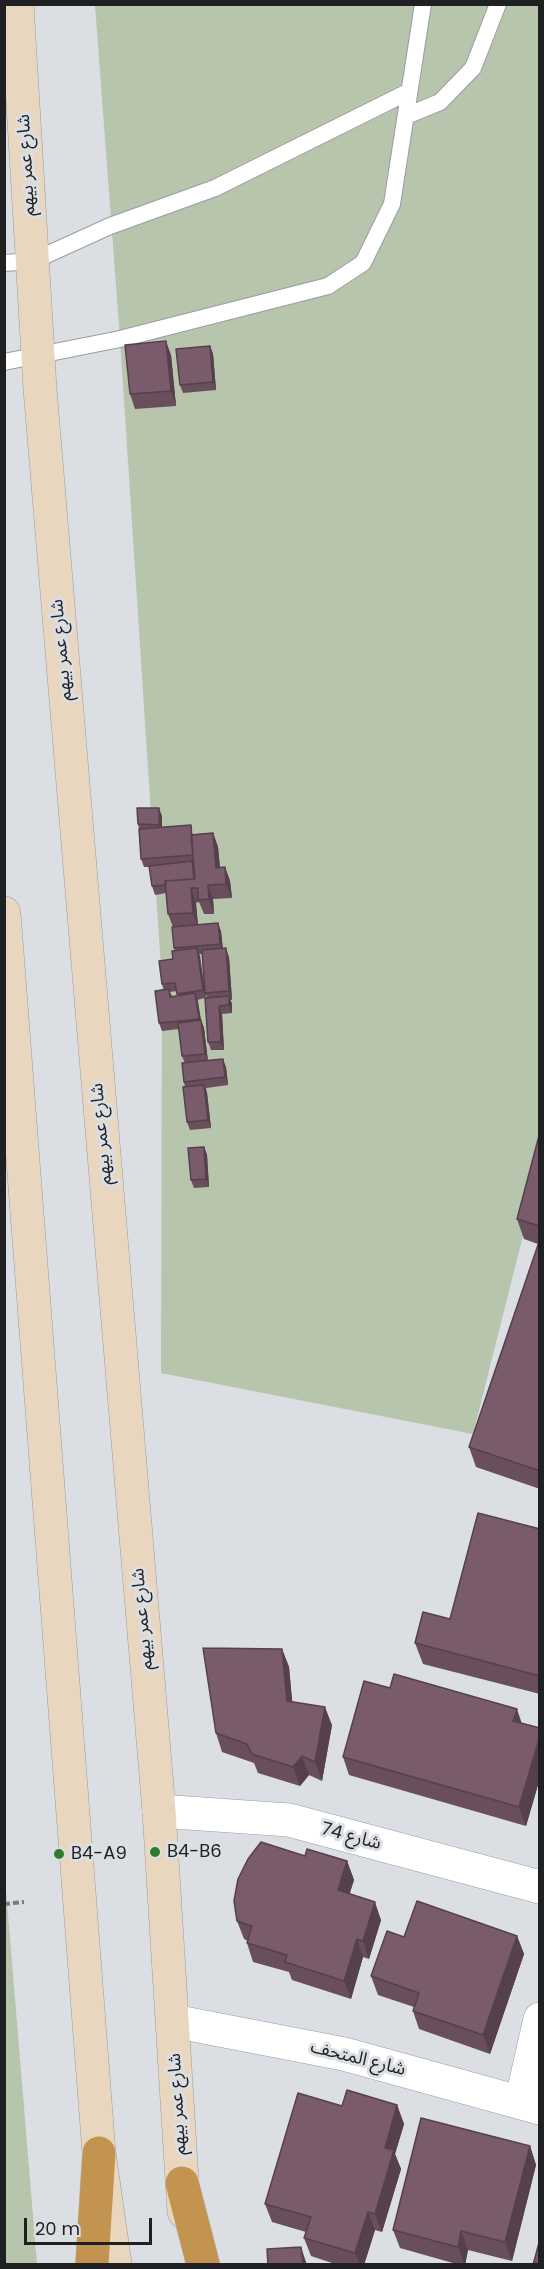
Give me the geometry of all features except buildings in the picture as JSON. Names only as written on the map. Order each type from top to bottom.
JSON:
[{"type":"highway","points":[[92,2265],[99,2153]]},
{"type":"highway","points":[[182,2183],[203,2265]]},
{"type":"main road","name":"شارع عمر بيهم","points":[[18,4],[19,262],[38,356],[159,1811],[187,2265]]},
{"type":"main road","points":[[4,913],[99,2153],[115,2265]]},
{"type":"street","name":"شارع 74","points":[[159,1811],[289,1820],[540,1887]]},
{"type":"street","points":[[530,2105],[540,2019]]},
{"type":"street","name":"شارع المتحف","points":[[173,2021],[344,2054],[530,2105]]},
{"type":"lane","points":[[4,362],[120,339],[328,286],[363,263],[392,204],[423,4]]},
{"type":"lane","points":[[406,116],[440,102],[473,68],[498,4]]},
{"type":"lane","points":[[19,262],[216,188],[408,92]]},
{"type":"path","points":[[4,1904],[24,1902]]},
{"type":"green space","points":[[95,5],[539,5],[540,1168],[473,1434],[161,1373],[162,983],[120,339]]},
{"type":"green space","points":[[5,1878],[37,2264],[5,2264]]},
{"type":"place","name":"B4-B6","points":[[155,1852]]},
{"type":"place","name":"B4-A9","points":[[59,1854]]}]
